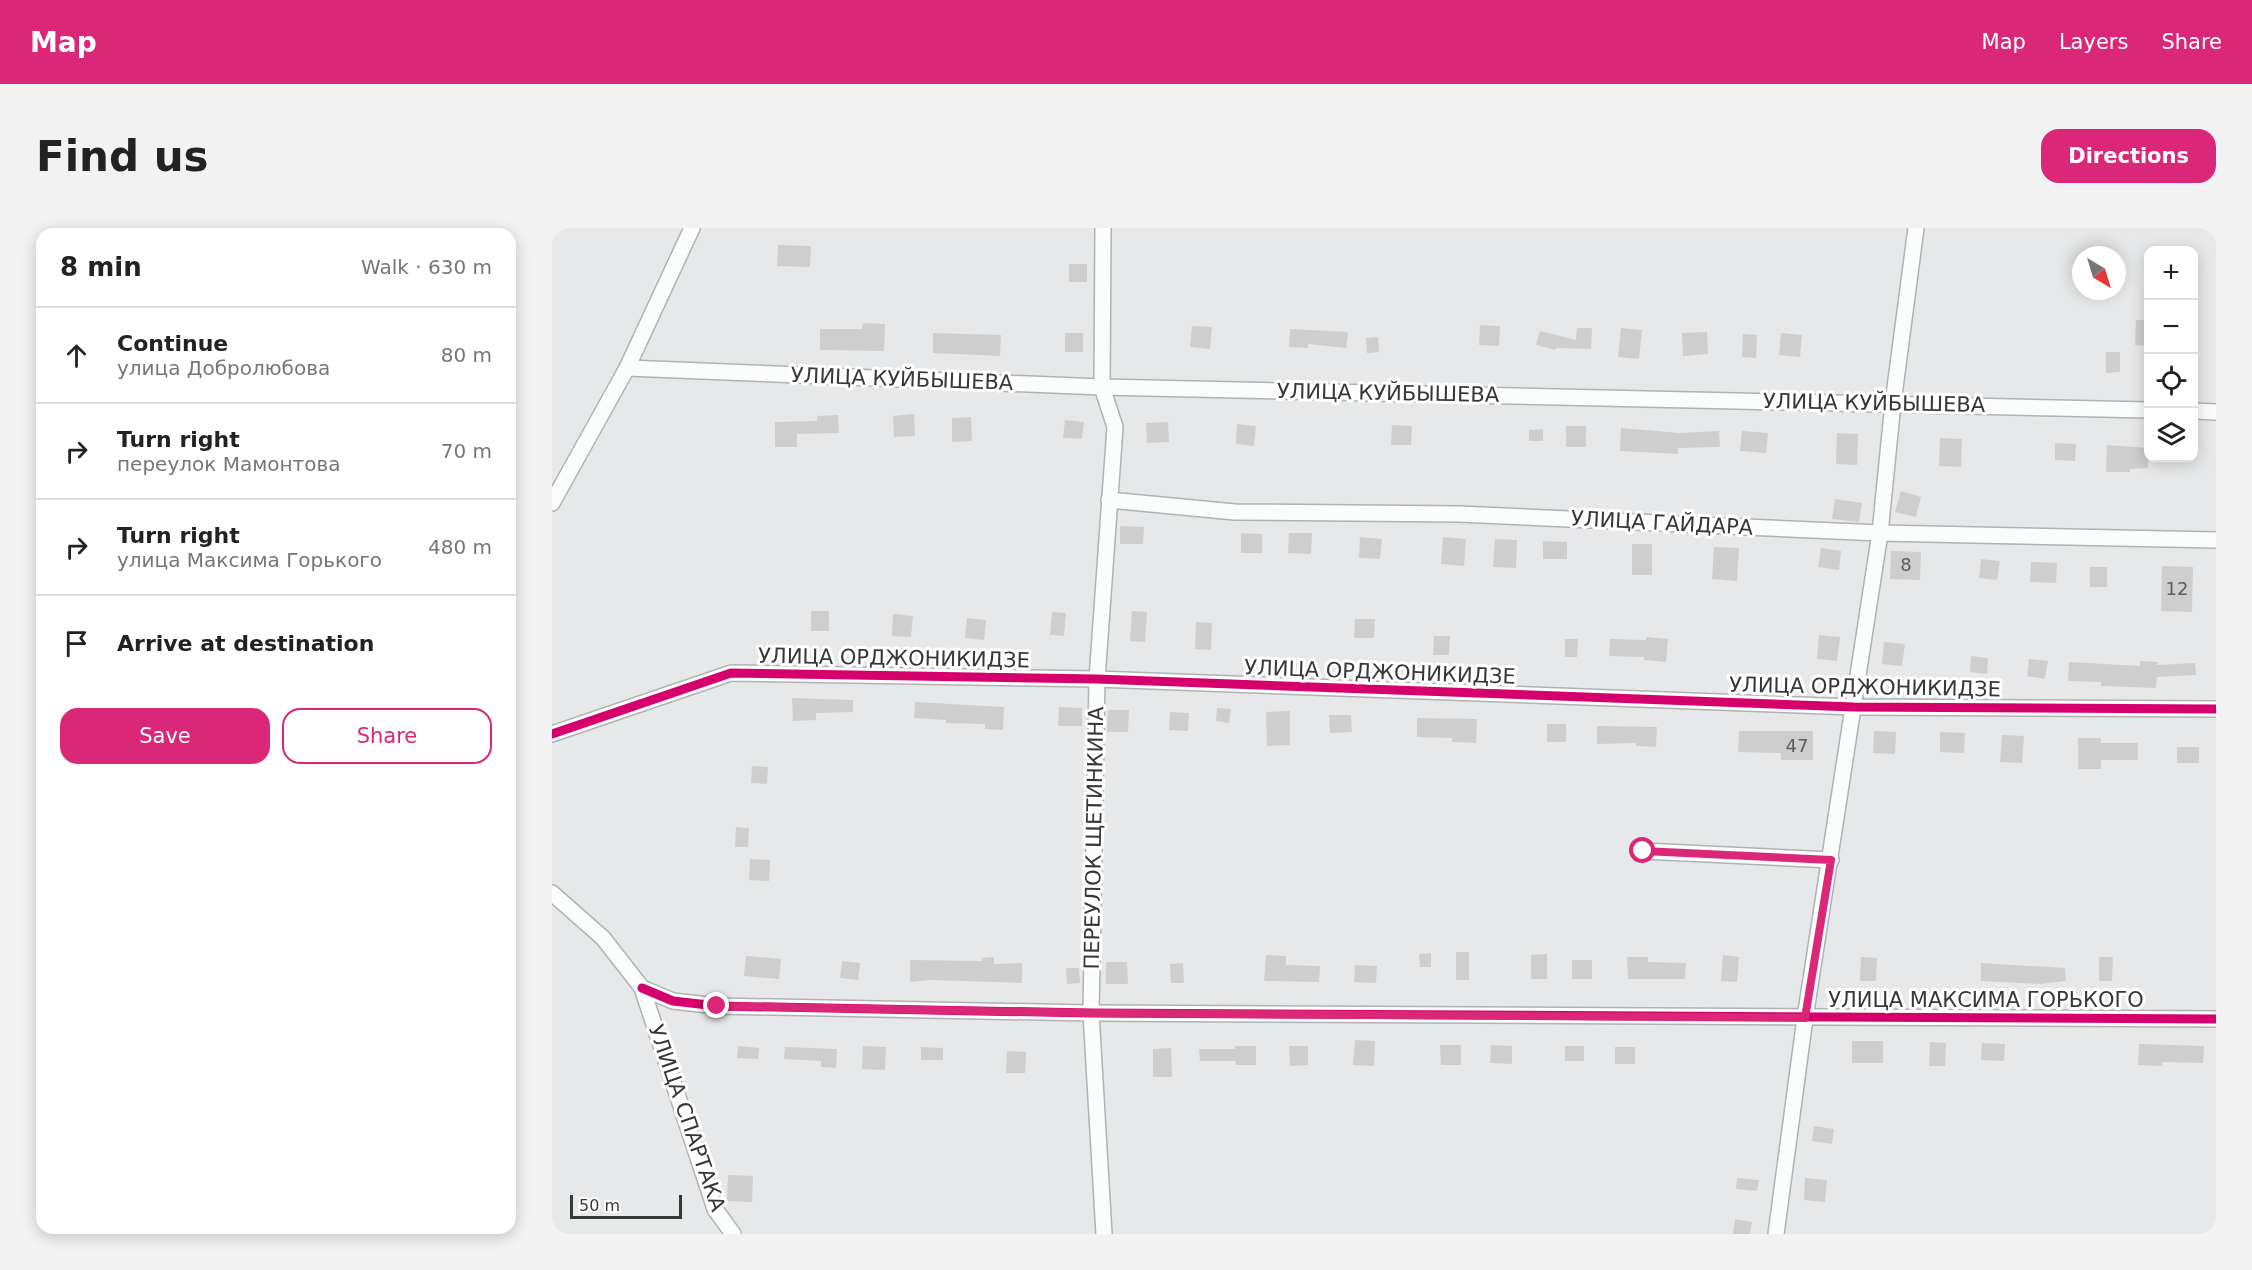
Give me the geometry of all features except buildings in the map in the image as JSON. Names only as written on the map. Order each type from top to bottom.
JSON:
[{"type":"street","points":[[552,503],[627,368],[692,228]]},
{"type":"street","name":"ПЕРЕУЛОК ЩЕТИНКИНА","points":[[1103,228],[1102,387],[1115,428],[1097,679],[1091,1013],[1104,1234]]},
{"type":"street","points":[[1776,1234],[1805,1018],[1880,533],[1893,403],[1916,228]]},
{"type":"street","name":"УЛИЦА КУЙБЫШЕВА","points":[[627,368],[1102,387],[2144,410]]},
{"type":"street","points":[[2198,411],[2216,412]]},
{"type":"street","name":"УЛИЦА ГАЙДАРА","points":[[1109,500],[1235,512],[1459,514],[1880,533],[2216,540]]},
{"type":"street","name":"УЛИЦА ОРДЖОНИКИДЗЕ","points":[[552,734],[731,674],[1097,679],[1854,707],[2216,709]]},
{"type":"street","points":[[1643,851],[1831,860]]},
{"type":"street","name":"УЛИЦА СПАРТАКА","points":[[552,893],[603,938],[642,988],[716,1209],[733,1234]]},
{"type":"street","name":"УЛИЦА МАКСИМА ГОРЬКОГО","points":[[642,988],[672,1001],[717,1006],[1091,1013],[2216,1019]]},
{"type":"cycle path","points":[[552,734],[731,673],[1097,679],[1854,707],[2216,709]]},
{"type":"cycle path","points":[[642,988],[673,1001],[717,1006],[1091,1013],[2216,1019]]},
{"type":"route","points":[[717,1006],[1091,1013],[1805,1018],[1831,860],[1643,851]]}]
